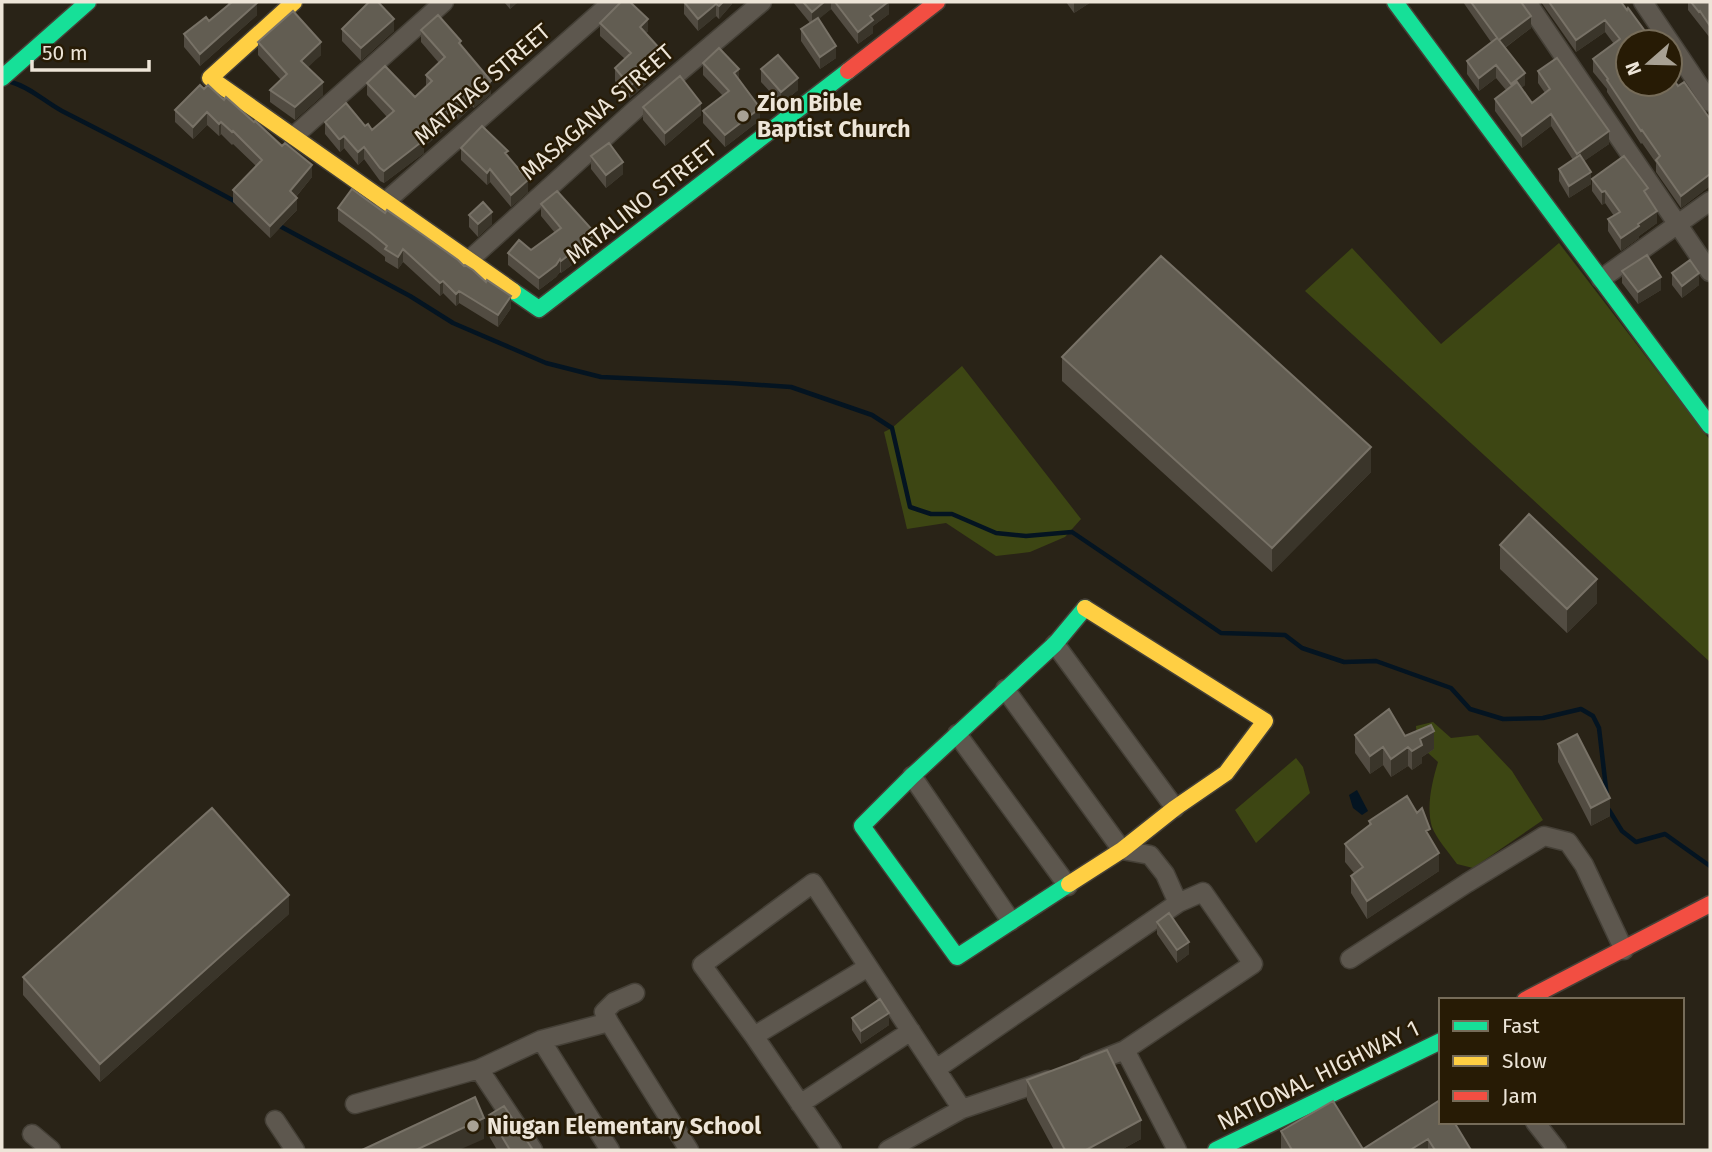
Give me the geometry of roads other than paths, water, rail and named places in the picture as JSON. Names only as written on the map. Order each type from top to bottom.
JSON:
[{"type":"main road","points":[[6,75],[88,2]]},
{"type":"main road","points":[[294,2],[210,78],[467,262]]},
{"type":"main road","name":"MATALINO STREET","points":[[467,262],[539,309],[937,2]]},
{"type":"main road","points":[[1395,2],[1710,426]]},
{"type":"main road","points":[[1086,608],[1265,721],[1226,773],[1175,808],[1122,850],[957,957],[862,826],[1055,643],[1086,608]]},
{"type":"main road","points":[[1529,998],[1710,904]]},
{"type":"main road","name":"NATIONAL HIGHWAY 1","points":[[1216,1150],[1439,1042]]},
{"type":"street","points":[[294,136],[444,2]]},
{"type":"street","name":"MATATAG STREET","points":[[384,202],[612,2]]},
{"type":"street","name":"MASAGANA STREET","points":[[467,262],[636,109],[762,2]]},
{"type":"street","points":[[1527,2],[1710,272]]},
{"type":"street","points":[[1643,2],[1661,28]]},
{"type":"street","points":[[1684,63],[1710,102]]},
{"type":"street","points":[[1601,279],[1710,201]]},
{"type":"street","points":[[1055,643],[1175,808]]},
{"type":"street","points":[[1005,689],[1122,850],[1150,855],[1165,874],[1178,902]]},
{"type":"street","points":[[957,734],[1068,886]]},
{"type":"street","points":[[912,776],[1011,921]]},
{"type":"street","points":[[1350,959],[1544,836],[1568,842],[1584,865],[1624,950]]},
{"type":"street","points":[[832,1150],[702,965],[813,883],[962,1109]]},
{"type":"street","points":[[888,1150],[962,1109],[1125,1050],[1253,964],[1203,892],[1178,902],[936,1069]]},
{"type":"street","points":[[754,1036],[868,967]]},
{"type":"street","points":[[635,993],[614,1002],[604,1012],[689,1150]]},
{"type":"street","points":[[355,1104],[479,1069],[541,1040],[609,1021]]},
{"type":"street","points":[[800,1104],[911,1031]]},
{"type":"street","points":[[541,1040],[610,1150]]},
{"type":"street","points":[[1125,1050],[1177,1150]]},
{"type":"street","points":[[479,1069],[533,1150]]},
{"type":"street","points":[[275,1120],[295,1150]]},
{"type":"street","points":[[1537,1124],[1557,1150]]},
{"type":"street","points":[[32,1134],[51,1150]]},
{"type":"water","points":[[1357,790],[1368,811],[1362,815],[1353,808],[1349,795]]},
{"type":"waterway","points":[[11,82],[25,87],[62,111],[238,203]]},
{"type":"waterway","points":[[276,224],[410,296],[453,323],[546,363],[601,377],[791,387],[872,415],[892,428],[910,507],[931,514],[952,514],[996,533],[1026,536],[1072,532],[1221,633],[1285,635],[1302,648],[1344,662],[1376,661],[1451,688],[1470,709],[1503,719],[1543,718],[1581,709],[1593,716],[1599,728],[1607,797]]},
{"type":"waterway","points":[[1609,810],[1622,831],[1636,842],[1665,834],[1710,866]]},
{"type":"place","name":"Zion Bible Baptist Church","points":[[743,116]]},
{"type":"place","name":"Niugan Elementary School","points":[[473,1126]]}]
